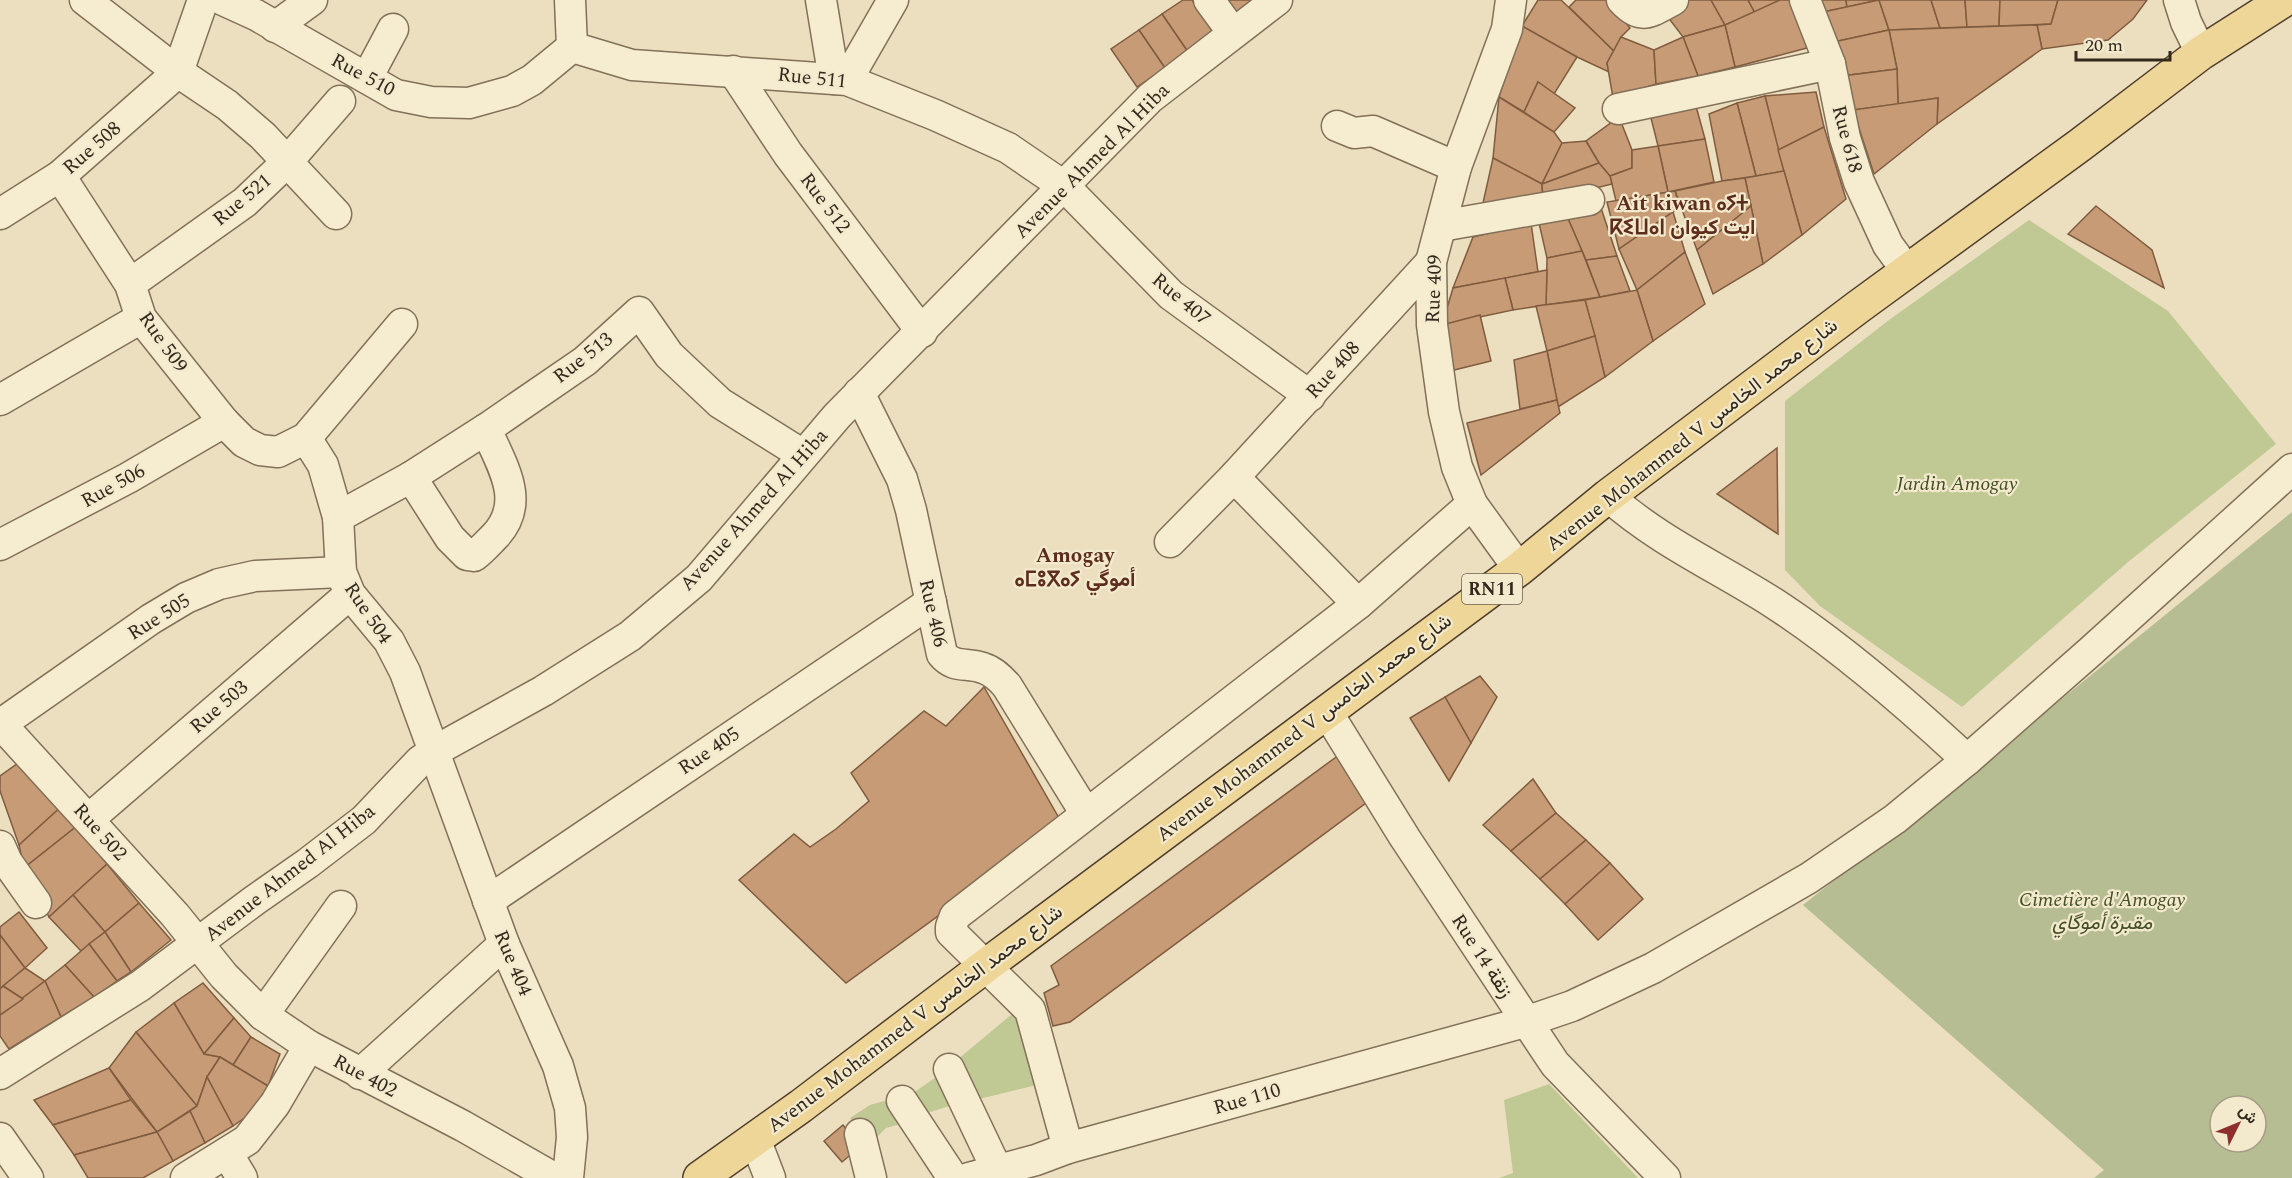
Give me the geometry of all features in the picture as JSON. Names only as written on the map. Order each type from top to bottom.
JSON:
[{"type":"main road","name":"Avenue Mohammed V شارع محمد الخامس","points":[[700,1178],[1519,569],[1608,496],[1906,271],[2080,145],[2201,53],[2284,0]]},
{"type":"street","points":[[85,0],[178,72],[227,105],[263,136],[336,214]]},
{"type":"street","points":[[178,72],[203,0]]},
{"type":"street","name":"Rue 510","points":[[223,0],[255,15],[396,95],[431,102],[469,103],[512,91],[532,80],[572,47]]},
{"type":"street","points":[[276,27],[312,0]]},
{"type":"street","points":[[570,0],[572,47]]},
{"type":"street","points":[[821,0],[841,80]]},
{"type":"street","points":[[841,80],[893,0]]},
{"type":"street","points":[[1209,0],[1233,33]]},
{"type":"street","name":"Avenue Ahmed Al Hiba","points":[[0,1074],[140,986],[308,863],[364,820],[420,761],[543,691],[630,636],[699,578],[859,393],[922,332],[1150,99],[1276,0]]},
{"type":"street","name":"Rue 409","points":[[1511,0],[1507,29],[1456,167],[1431,262],[1432,325],[1444,412],[1457,467],[1472,504],[1519,569]]},
{"type":"street","points":[[1622,0],[1637,13],[1646,13],[1673,0]]},
{"type":"street","name":"Rue 618","points":[[1805,0],[1830,64],[1845,138],[1859,182],[1888,245],[1906,271]]},
{"type":"street","points":[[2179,0],[2186,22],[2201,53]]},
{"type":"street","points":[[367,78],[393,29]]},
{"type":"street","name":"Rue 511","points":[[572,47],[632,65],[733,70],[841,80],[935,115],[1008,148],[1065,187]]},
{"type":"street","points":[[1618,109],[1830,64]]},
{"type":"street","name":"Rue 512","points":[[733,70],[788,154],[922,332]]},
{"type":"street","name":"Rue 508","points":[[0,214],[60,177],[178,72]]},
{"type":"street","name":"Rue 521","points":[[130,284],[244,202],[286,162],[340,101]]},
{"type":"street","points":[[1337,126],[1354,133],[1373,131],[1456,167]]},
{"type":"street","name":"Rue 509","points":[[60,177],[130,284],[141,318],[224,422],[244,442],[260,450],[278,452],[306,438]]},
{"type":"street","name":"Rue 407","points":[[1065,187],[1171,296],[1310,396]]},
{"type":"street","points":[[1440,226],[1589,200]]},
{"type":"street","name":"Rue 408","points":[[1170,542],[1310,396],[1431,262]]},
{"type":"street","name":"Rue 513","points":[[338,517],[411,477],[486,429],[585,361],[639,312],[669,355],[720,403],[803,455]]},
{"type":"street","points":[[0,400],[141,318]]},
{"type":"street","points":[[306,438],[402,324]]},
{"type":"street","name":"Rue 406","points":[[859,393],[902,479],[911,510],[942,654],[948,662],[989,670],[1007,686],[1086,814]]},
{"type":"street","name":"Rue 506","points":[[0,545],[87,500],[224,422]]},
{"type":"street","points":[[411,477],[450,538],[467,555],[474,556],[502,529],[508,519],[510,509],[508,481],[486,429]]},
{"type":"street","name":"Rue 504","points":[[306,438],[323,465],[338,517],[346,583],[389,641],[405,672],[434,752]]},
{"type":"street","name":"Rue 110","points":[[983,1174],[1036,1160],[1068,1148],[1525,1022],[1572,1006],[1653,968],[1809,878],[1895,819],[1967,760],[2292,470]]},
{"type":"street","points":[[1234,477],[1358,604]]},
{"type":"street","points":[[1608,496],[1662,537],[1773,603],[1836,649],[1927,723],[1967,760]]},
{"type":"street","points":[[1068,1148],[1030,1010],[951,932],[955,916],[1358,604],[1472,504]]},
{"type":"street","name":"Rue 505","points":[[0,723],[151,620],[186,598],[219,584],[255,576],[346,583]]},
{"type":"street","name":"Rue 503","points":[[89,819],[346,583]]},
{"type":"street","name":"Rue 405","points":[[488,901],[931,602]]},
{"type":"street","name":"Rue 14 زنقة","points":[[1327,712],[1405,838],[1555,1064],[1665,1178]]},
{"type":"street","name":"Rue 502","points":[[0,723],[175,915],[197,945]]},
{"type":"street","name":"Rue 404","points":[[434,752],[504,944],[558,1066],[570,1108],[572,1137],[568,1178]]},
{"type":"street","points":[[2,858],[36,903]]},
{"type":"street","points":[[263,1015],[341,906]]},
{"type":"street","points":[[360,1074],[504,944]]},
{"type":"street","name":"Rue 402","points":[[197,945],[263,1015],[309,1046],[463,1126],[554,1178]]},
{"type":"street","points":[[186,1178],[235,1166],[247,1140],[275,1104],[309,1046]]},
{"type":"street","points":[[949,1069],[983,1174]]},
{"type":"street","points":[[902,1101],[953,1178]]},
{"type":"street","points":[[860,1134],[871,1178]]},
{"type":"street","points":[[0,1138],[28,1178]]},
{"type":"street","points":[[755,1139],[770,1178]]},
{"type":"green space","name":"Jardin Amogay","points":[[2029,220],[2168,311],[2276,444],[2128,562],[1962,707],[1820,606],[1785,570],[1785,401],[1889,320]]},
{"type":"green space","name":"Cimetière d'Amogay مقبرة أموگاي","points":[[2292,512],[2292,1178],[2094,1178],[2104,1170],[1803,905]]},
{"type":"green space","points":[[1018,1009],[1045,1083],[975,1100],[951,1065]]},
{"type":"green space","points":[[942,1073],[962,1102],[918,1116],[906,1098]]},
{"type":"green space","points":[[1549,1084],[1638,1178],[1499,1178],[1513,1173],[1504,1100]]},
{"type":"green space","points":[[884,1101],[896,1104],[907,1122],[886,1128],[871,1143],[850,1118],[870,1105]]},
{"type":"building","points":[[1183,0],[1192,0],[1215,33],[1188,52],[1162,14]]},
{"type":"building","points":[[1218,0],[1259,0],[1232,19]]},
{"type":"building","points":[[1538,0],[1561,0],[1614,51],[1607,63],[1609,72],[1522,26]]},
{"type":"building","points":[[1576,0],[1607,0],[1630,28],[1621,37],[1614,51],[1569,7]]},
{"type":"building","points":[[1687,0],[1711,0],[1725,25],[1683,37],[1664,12]]},
{"type":"building","points":[[1711,0],[1748,0],[1755,13],[1725,25]]},
{"type":"building","points":[[1748,0],[1780,0],[1755,13]]},
{"type":"building","points":[[1780,0],[1791,0],[1807,48],[1735,67],[1725,25]]},
{"type":"building","points":[[1818,0],[1846,0],[1847,7],[1823,12]]},
{"type":"building","points":[[1846,0],[1879,0],[1847,7]]},
{"type":"building","points":[[1879,0],[1889,30],[1829,43],[1823,12]]},
{"type":"building","points":[[1879,0],[1931,0],[1940,28],[1889,30]]},
{"type":"building","points":[[1931,0],[1965,0],[1967,27],[1940,28]]},
{"type":"building","points":[[1965,0],[2000,0],[1999,26],[1967,27]]},
{"type":"building","points":[[2000,0],[2058,0],[2051,24],[1999,26]]},
{"type":"building","points":[[2058,0],[2147,0],[2133,19],[2108,40],[2042,49],[2037,25],[2051,24]]},
{"type":"building","points":[[1162,14],[1188,52],[1165,68],[1139,30]]},
{"type":"building","points":[[1725,25],[1735,67],[1698,76],[1683,37]]},
{"type":"building","points":[[2037,25],[2042,49],[1937,124],[1938,98],[1898,104],[1897,69],[1889,30]]},
{"type":"building","points":[[1522,26],[1577,57],[1554,94],[1538,82],[1524,112],[1499,97]]},
{"type":"building","points":[[1139,30],[1165,68],[1137,87],[1111,49]]},
{"type":"building","points":[[1889,30],[1897,69],[1842,76],[1829,43]]},
{"type":"building","points":[[1621,37],[1654,50],[1656,84],[1613,98],[1607,63]]},
{"type":"building","points":[[1683,37],[1698,76],[1656,84],[1654,50]]},
{"type":"building","points":[[1897,69],[1898,104],[1853,110],[1842,76]]},
{"type":"building","points":[[1538,82],[1575,108],[1554,132],[1524,112]]},
{"type":"building","points":[[1816,92],[1824,127],[1778,150],[1765,96]]},
{"type":"building","points":[[1765,96],[1784,171],[1756,176],[1737,103]]},
{"type":"building","points":[[1499,97],[1554,132],[1562,143],[1542,184],[1493,158]]},
{"type":"building","points":[[1938,98],[1937,124],[1874,174],[1853,110]]},
{"type":"building","points":[[1737,103],[1756,176],[1722,181],[1709,114]]},
{"type":"building","points":[[1696,106],[1705,139],[1658,146],[1651,118]]},
{"type":"building","points":[[1619,117],[1632,150],[1632,168],[1610,176],[1586,141]]},
{"type":"building","points":[[1824,127],[1846,199],[1802,235],[1778,150]]},
{"type":"building","points":[[1705,139],[1714,182],[1668,192],[1658,146]]},
{"type":"building","points":[[1586,141],[1599,163],[1542,184],[1562,143]]},
{"type":"building","points":[[1658,146],[1668,192],[1616,201],[1610,176],[1632,168],[1632,150]]},
{"type":"building","points":[[1493,158],[1542,184],[1543,201],[1481,212]]},
{"type":"building","points":[[1599,163],[1610,176],[1612,184],[1543,201],[1542,184]]},
{"type":"building","points":[[1784,171],[1802,235],[1763,264],[1745,178]]},
{"type":"building","points":[[1745,178],[1751,206],[1697,250],[1675,191]]},
{"type":"building","points":[[1675,191],[1680,207],[1619,249],[1607,202]]},
{"type":"building","points":[[1751,206],[1763,264],[1713,294],[1697,250]]},
{"type":"building","points":[[2096,206],[2152,250],[2164,288],[2068,234]]},
{"type":"building","points":[[1601,208],[1617,256],[1586,260],[1566,214]]},
{"type":"building","points":[[1673,212],[1685,252],[1637,290],[1619,249]]},
{"type":"building","points":[[1566,214],[1582,251],[1547,258],[1539,223]]},
{"type":"building","points":[[1531,223],[1538,272],[1453,288],[1473,237]]},
{"type":"building","points":[[1582,251],[1600,297],[1546,305],[1547,258]]},
{"type":"building","points":[[1685,252],[1705,304],[1653,341],[1637,290]]},
{"type":"building","points":[[1617,256],[1630,291],[1600,297],[1586,260]]},
{"type":"building","points":[[1547,270],[1546,305],[1513,310],[1505,278]]},
{"type":"building","points":[[1505,278],[1513,310],[1442,325],[1453,288]]},
{"type":"building","points":[[1637,290],[1653,341],[1605,377],[1585,300]]},
{"type":"building","points":[[1585,300],[1595,336],[1547,351],[1536,306]]},
{"type":"building","points":[[1480,315],[1491,361],[1454,370],[1442,325]]},
{"type":"building","points":[[1595,336],[1605,377],[1558,407],[1547,351]]},
{"type":"building","points":[[1547,351],[1557,400],[1520,409],[1514,360]]},
{"type":"building","points":[[1557,400],[1560,413],[1481,475],[1467,423]]},
{"type":"building","points":[[1777,448],[1778,534],[1717,494]]},
{"type":"building","points":[[1480,676],[1497,697],[1471,743],[1445,697]]},
{"type":"building","points":[[984,687],[1063,825],[846,983],[739,880],[794,834],[810,847],[836,829],[869,801],[851,773],[924,711],[946,726]]},
{"type":"building","points":[[1445,697],[1471,743],[1449,781],[1410,718]]},
{"type":"building","points":[[1343,752],[1374,797],[1070,1022],[1053,1026],[1044,993],[1059,985],[1051,966]]},
{"type":"building","points":[[21,761],[62,806],[19,845],[0,791],[0,776]]},
{"type":"building","points":[[1533,779],[1556,813],[1511,851],[1483,825]]},
{"type":"building","points":[[62,806],[77,826],[24,868],[19,845]]},
{"type":"building","points":[[1556,813],[1586,840],[1540,879],[1511,851]]},
{"type":"building","points":[[77,826],[107,864],[49,917],[24,868]]},
{"type":"building","points":[[1586,840],[1610,863],[1565,904],[1540,879]]},
{"type":"building","points":[[1610,863],[1643,899],[1598,940],[1565,904]]},
{"type":"building","points":[[107,864],[139,903],[105,932],[73,895]]},
{"type":"building","points":[[73,895],[105,932],[81,951],[49,917]]},
{"type":"building","points":[[139,903],[171,940],[131,972],[105,932]]},
{"type":"building","points":[[19,912],[47,948],[25,968],[0,935],[0,927]]},
{"type":"building","points":[[105,932],[131,972],[117,981],[89,944]]},
{"type":"building","points":[[0,935],[25,968],[0,989]]},
{"type":"building","points":[[89,944],[117,981],[94,997],[65,965]]},
{"type":"building","points":[[65,965],[94,997],[61,1017],[45,981]]},
{"type":"building","points":[[25,968],[45,981],[23,999],[3,986]]},
{"type":"building","points":[[45,981],[61,1017],[9,1049],[0,1036],[0,1015]]},
{"type":"building","points":[[203,983],[234,1018],[204,1054],[174,1003]]},
{"type":"building","points":[[3,986],[23,999],[0,1015],[0,989]]},
{"type":"building","points":[[174,1003],[204,1054],[220,1057],[207,1077],[197,1106],[136,1032]]},
{"type":"building","points":[[234,1018],[251,1037],[233,1065],[220,1057],[204,1054]]},
{"type":"building","points":[[136,1032],[197,1106],[157,1132],[109,1068]]},
{"type":"building","points":[[251,1037],[280,1054],[268,1086],[233,1065]]},
{"type":"building","points":[[220,1057],[268,1086],[253,1112],[233,1126],[207,1077]]},
{"type":"building","points":[[109,1068],[131,1100],[53,1125],[34,1100]]},
{"type":"building","points":[[207,1077],[233,1126],[205,1143],[190,1111],[197,1106]]},
{"type":"building","points":[[131,1100],[157,1132],[74,1155],[53,1125]]},
{"type":"building","points":[[190,1111],[205,1143],[173,1161],[157,1132]]},
{"type":"building","points":[[843,1125],[861,1146],[842,1162],[824,1141]]},
{"type":"building","points":[[157,1132],[173,1161],[143,1178],[88,1178],[74,1155]]},
{"type":"district","name":"Ait kiwan ⴰⵢⵜ ⴽⵉⵡⴰⵏ ايت كيوان","points":[[1682,216]]},
{"type":"district","name":"Amogay ⴰⵎⵓⴳⴰⵢ أموگي","points":[[1075,568]]}]
